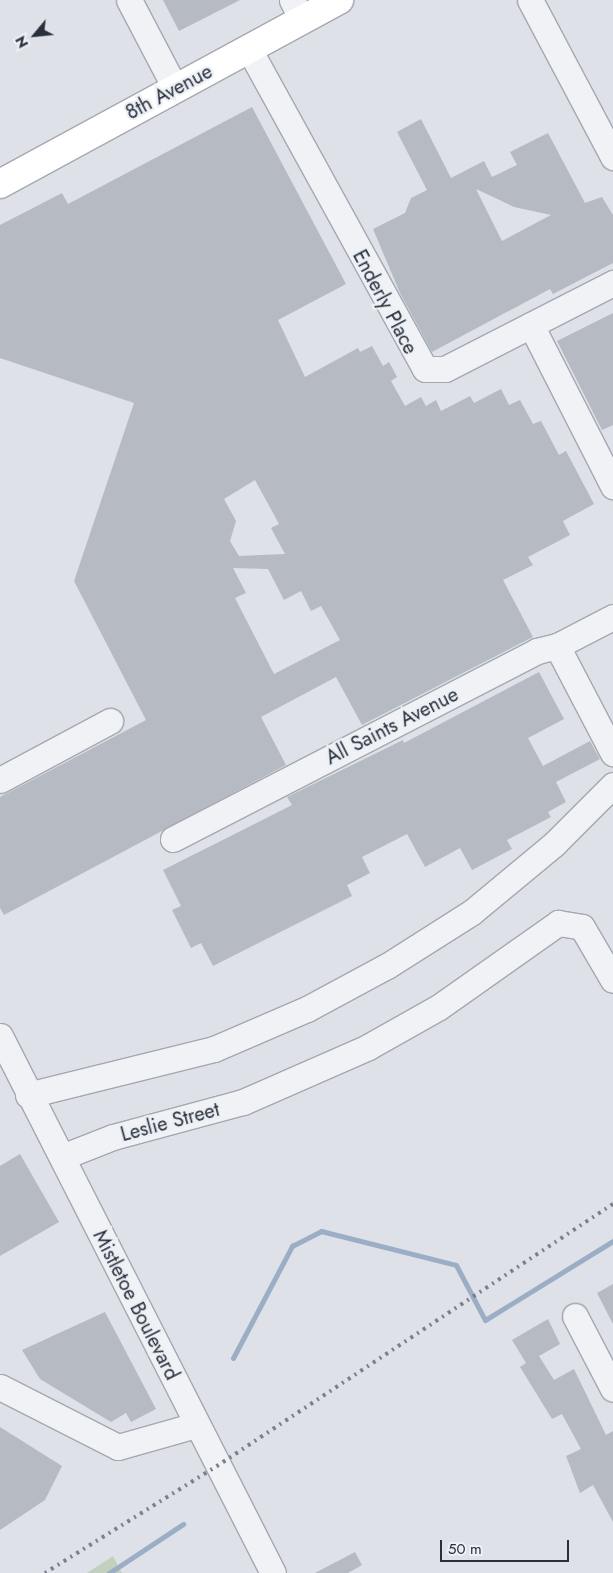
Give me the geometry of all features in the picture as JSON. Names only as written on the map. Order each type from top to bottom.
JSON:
[{"type":"main road","name":"8th Avenue","points":[[0,184],[249,48],[297,10],[339,0]]},
{"type":"street","points":[[129,0],[175,88]]},
{"type":"street","points":[[530,0],[613,157]]},
{"type":"street","name":"Enderly Place","points":[[249,48],[425,369],[445,369],[613,282]]},
{"type":"street","points":[[531,325],[613,486]]},
{"type":"street","name":"All Saints Avenue","points":[[173,839],[537,650],[557,646],[613,617]]},
{"type":"street","points":[[557,646],[613,753]]},
{"type":"street","points":[[0,780],[110,721]]},
{"type":"street","points":[[28,1094],[214,1049],[315,1005],[472,912],[555,843],[613,785]]},
{"type":"street","name":"Leslie Street","points":[[62,1157],[113,1137],[192,1119],[277,1088],[368,1047],[439,1007],[558,924],[582,927],[609,964]]},
{"type":"street","name":"Mistletoe Boulevard","points":[[0,1036],[196,1425],[273,1573]]},
{"type":"street","points":[[575,1316],[613,1389]]},
{"type":"street","points":[[0,1387],[118,1447],[196,1425]]},
{"type":"green space","points":[[113,1556],[122,1573],[87,1573]]},
{"type":"building","points":[[163,0],[240,0],[179,31]]},
{"type":"building","points":[[252,107],[346,284],[278,320],[305,377],[358,348],[360,352],[372,346],[383,366],[389,362],[397,377],[391,381],[405,406],[421,397],[426,406],[436,400],[441,411],[470,396],[474,403],[501,389],[509,405],[520,400],[533,424],[541,421],[559,455],[566,451],[594,504],[563,521],[570,535],[528,557],[533,565],[503,580],[533,637],[362,725],[336,677],[261,717],[286,765],[4,915],[0,908],[0,797],[146,720],[74,581],[134,403],[0,358],[0,225],[62,193],[68,204]],"holes":[[[255,480],[279,524],[271,528],[285,554],[239,556],[230,541],[236,521],[224,499]],[[233,568],[268,569],[284,600],[301,591],[311,611],[321,606],[340,640],[274,674],[235,598],[246,593]]]},
{"type":"building","points":[[421,119],[451,178],[484,161],[492,177],[517,165],[510,152],[548,133],[585,203],[602,197],[613,215],[613,263],[553,294],[550,289],[432,352],[400,293],[373,229],[405,213],[411,198],[427,190],[397,132]],"holes":[[[476,189],[514,207],[551,215],[502,241]]]},
{"type":"building","points":[[613,313],[613,425],[602,430],[557,341]]},
{"type":"building","points":[[539,672],[564,719],[528,738],[543,766],[590,741],[600,759],[556,782],[566,802],[548,812],[551,817],[507,840],[512,849],[472,870],[460,848],[425,867],[407,834],[362,857],[370,873],[347,885],[352,896],[213,966],[201,943],[191,948],[172,910],[181,906],[163,870],[292,805],[287,797],[403,740],[404,743]]},
{"type":"building","points":[[20,1154],[59,1222],[0,1256],[0,1166]]},
{"type":"building","points":[[613,1284],[613,1324],[597,1293]]},
{"type":"building","points":[[105,1312],[156,1409],[131,1422],[126,1413],[111,1422],[40,1379],[22,1350]]},
{"type":"building","points":[[548,1319],[560,1344],[539,1356],[554,1380],[574,1369],[606,1435],[613,1431],[613,1522],[593,1485],[580,1493],[566,1456],[581,1449],[562,1414],[552,1419],[520,1367],[526,1363],[512,1340]]},
{"type":"building","points":[[0,1427],[62,1466],[45,1500],[0,1530]]},
{"type":"building","points":[[355,1552],[362,1565],[348,1573],[315,1573]]},
{"type":"waterway","points":[[233,1358],[292,1246],[321,1231],[456,1265],[485,1320],[613,1241]]},
{"type":"waterway","points":[[109,1573],[183,1524]]},
{"type":"railway","points":[[45,1573],[217,1466],[613,1204]]}]
